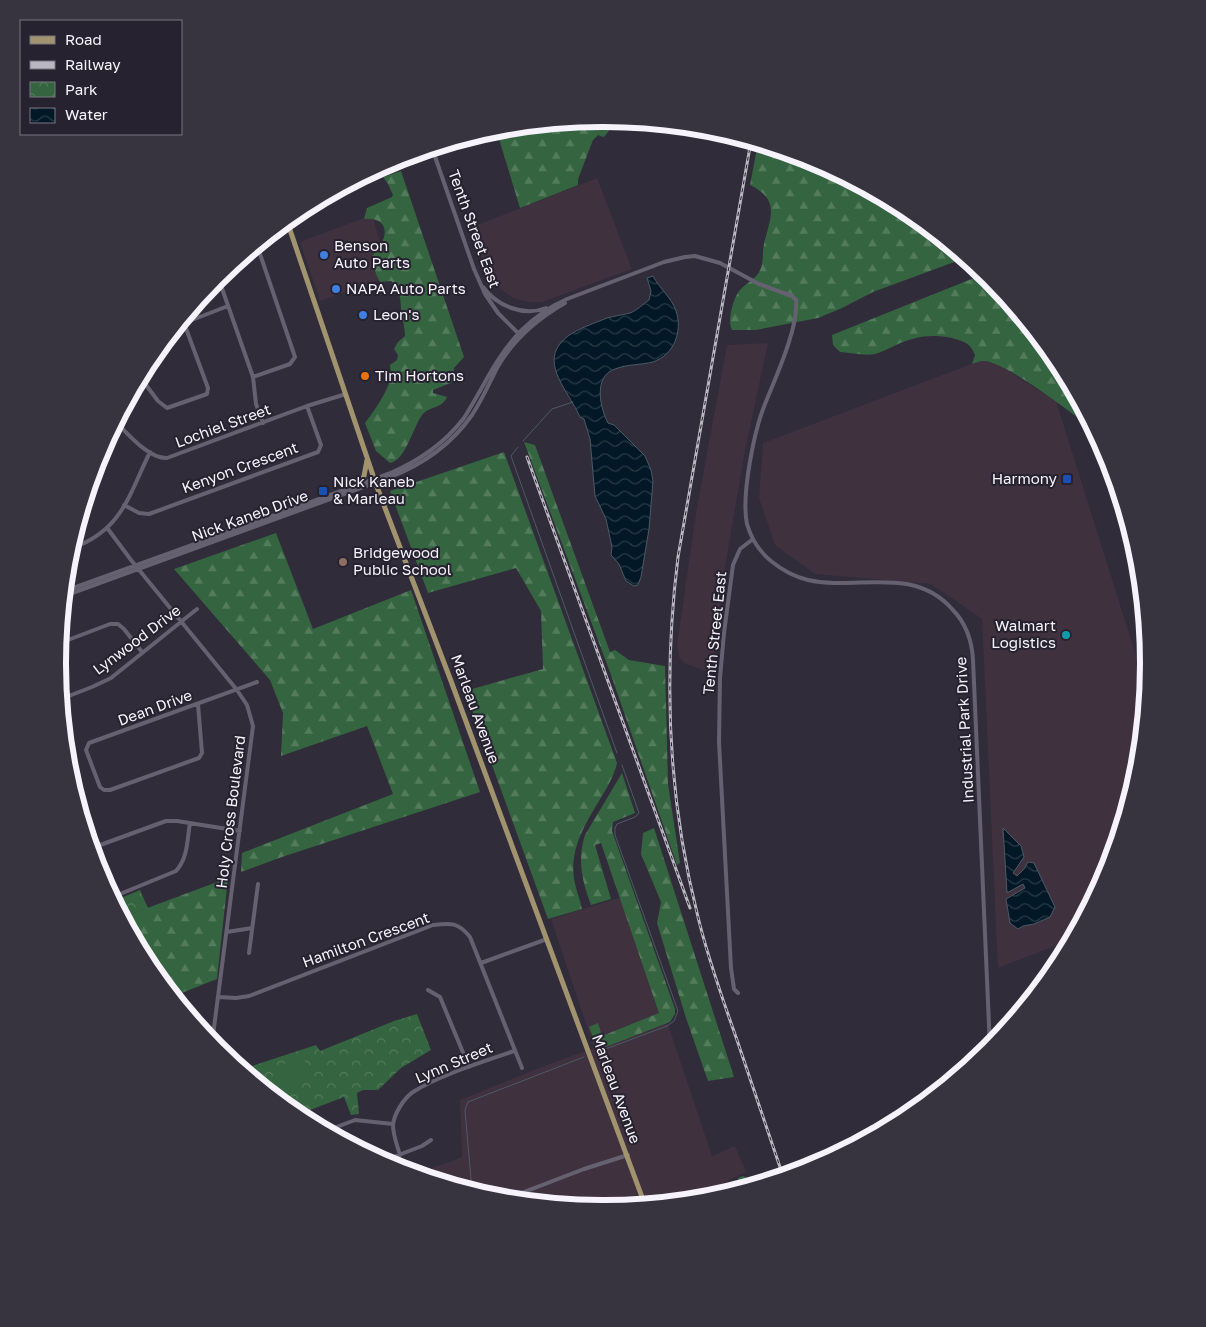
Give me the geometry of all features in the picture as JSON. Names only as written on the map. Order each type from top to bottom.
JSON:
[{"type":"main road","name":"Marleau Avenue","points":[[290,228],[375,480],[644,1199]]},
{"type":"main road","points":[[360,483],[364,476],[367,458]]},
{"type":"street","name":"Tenth Street East","points":[[434,154],[479,280],[490,304],[519,334]]},
{"type":"street","points":[[253,377],[290,364],[295,357],[259,252]]},
{"type":"street","name":"Nick Kaneb Drive","points":[[71,594],[375,480],[414,462],[452,432],[469,410],[502,353],[536,316],[555,304],[664,262],[686,256],[695,256],[720,263],[759,284],[789,295],[796,302],[790,339],[760,417],[748,480],[745,505],[747,524],[753,539]]},
{"type":"street","points":[[479,280],[493,298],[511,308],[528,311],[542,310],[555,304]]},
{"type":"street","points":[[221,286],[253,377],[256,404],[263,423]]},
{"type":"street","name":"Nick Kaneb Drive","points":[[519,334],[577,296]]},
{"type":"street","points":[[190,321],[228,306]]},
{"type":"street","points":[[145,384],[155,397],[167,408],[207,394],[208,388],[185,327]]},
{"type":"street","name":"Lochiel Street","points":[[150,452],[162,458],[171,457],[307,406],[346,394]]},
{"type":"street","name":"Kenyon Crescent","points":[[124,505],[139,513],[153,513],[318,452],[321,445],[307,406]]},
{"type":"street","points":[[80,545],[93,539],[108,528],[124,505],[150,452],[121,428]]},
{"type":"street","name":"Nick Kaneb Drive","points":[[72,588],[360,483],[375,480]]},
{"type":"street","name":"Holy Cross Boulevard","points":[[108,528],[135,565],[237,690],[247,705],[253,726],[213,1033]]},
{"type":"street","name":"Tenth Street East","points":[[738,993],[734,989],[731,968],[719,742],[720,678],[733,565],[740,549],[753,539]]},
{"type":"street","name":"Industrial Park Drive","points":[[753,539],[774,564],[807,580],[900,583],[929,590],[954,610],[968,632],[972,645],[973,660],[989,1036]]},
{"type":"street","name":"Lynwood Drive","points":[[67,697],[111,678],[197,609]]},
{"type":"street","points":[[67,640],[110,624],[118,624],[142,652]]},
{"type":"street","name":"Dean Drive","points":[[198,704],[202,753],[198,759],[107,791],[102,789],[86,750],[86,746],[90,743],[258,682]]},
{"type":"street","points":[[99,846],[166,821],[240,831]]},
{"type":"street","points":[[119,894],[176,872],[184,858],[190,823]]},
{"type":"street","points":[[249,953],[258,884]]},
{"type":"street","name":"Hamilton Crescent","points":[[218,997],[236,998],[250,996],[433,925],[454,924],[463,928],[470,937],[522,1068]]},
{"type":"street","points":[[227,932],[252,928]]},
{"type":"street","points":[[481,963],[547,939]]},
{"type":"street","points":[[428,990],[440,997],[469,1067]]},
{"type":"street","points":[[210,1028],[214,1029]]},
{"type":"street","name":"Lynn Street","points":[[393,1124],[398,1111],[411,1093],[469,1067],[514,1051]]},
{"type":"street","points":[[335,1128],[355,1120],[393,1124],[400,1155]]},
{"type":"street","points":[[394,1157],[422,1146],[431,1140]]},
{"type":"street","points":[[521,1194],[584,1169],[628,1155]]},
{"type":"shaded area","points":[[396,169],[397,172],[363,184]]},
{"type":"shaded area","points":[[597,178],[632,269],[542,302],[529,302],[513,298],[493,284],[489,279],[470,228]]},
{"type":"shaded area","points":[[372,215],[391,276],[320,301],[300,242]]},
{"type":"shaded area","points":[[768,343],[744,456],[724,573],[714,674],[684,663],[679,657],[677,645],[696,513],[727,345]]},
{"type":"shaded area","points":[[982,360],[997,364],[1056,401],[1140,668],[1135,734],[1121,802],[1099,869],[1060,944],[998,968],[982,619],[931,584],[815,574],[775,545],[759,498],[763,443]]},
{"type":"shaded area","points":[[625,896],[712,1156],[735,1146],[746,1172],[723,1183],[724,1186],[708,1190],[673,1196],[603,1200],[533,1196],[464,1182],[426,1170],[462,1157],[460,1100],[594,1048],[551,919]]},
{"type":"green space","points":[[611,127],[605,136],[598,135],[593,140],[578,179],[578,185],[520,208],[498,137],[533,131]]},
{"type":"green space","points":[[757,149],[776,155],[840,182],[871,199],[901,217],[958,261],[873,292],[818,318],[756,330],[732,330],[730,315],[737,294],[754,278],[761,268],[763,247],[771,210],[770,203],[766,197],[750,185]]},
{"type":"green space","points":[[401,171],[464,357],[454,368],[453,382],[433,390],[433,393],[447,397],[445,401],[422,415],[405,450],[396,461],[390,463],[376,451],[365,423],[373,413],[388,385],[391,373],[390,365],[397,360],[398,355],[394,349],[405,336],[405,331],[397,288],[391,281],[380,282],[372,257],[384,238],[383,225],[376,220],[364,219],[367,208],[393,195],[383,177]]},
{"type":"green space","points":[[976,277],[1007,310],[1029,337],[1068,395],[1081,420],[1020,377],[1005,369],[993,363],[983,361],[972,364],[975,355],[971,348],[956,339],[937,336],[917,338],[878,353],[862,355],[840,352],[833,345],[832,335]]},
{"type":"green space","points":[[524,442],[535,445],[610,652],[615,650],[629,660],[665,666],[668,784],[680,863],[677,865],[611,675]]},
{"type":"green space","points":[[504,452],[617,763],[612,778],[583,829],[576,848],[573,868],[574,879],[582,909],[548,919],[465,691],[543,669],[541,611],[516,568],[428,593],[390,491]]},
{"type":"green space","points":[[276,533],[313,629],[411,590],[480,792],[241,872],[242,853],[393,794],[367,726],[281,756],[283,713],[270,680],[174,569]]},
{"type":"green space","points":[[622,773],[635,813],[613,822],[612,831],[675,1009],[675,1014],[670,1022],[598,1050],[589,1027],[598,1023],[602,1036],[659,1013],[601,843],[595,845],[611,899],[591,905],[582,870],[581,853],[585,835]]},
{"type":"green space","points":[[654,828],[734,1077],[708,1081],[686,1018],[657,923],[661,902],[641,854],[643,833]]},
{"type":"green space","points":[[228,878],[217,979],[180,994],[157,962],[129,915]]},
{"type":"green space","points":[[140,890],[148,908],[129,915],[121,898]]},
{"type":"green space","points":[[417,1014],[431,1050],[401,1068],[378,1090],[363,1090],[357,1093],[359,1114],[351,1115],[344,1097],[307,1111],[249,1067],[316,1045],[320,1051],[394,1021]]},
{"type":"green space","points":[[305,1061],[307,1077],[296,1091],[287,1097],[278,1091],[275,1068],[277,1065]]},
{"type":"green space","points":[[743,1176],[749,1180],[738,1183],[738,1178]]},
{"type":"water","points":[[653,276],[672,302],[676,311],[678,326],[675,341],[660,359],[653,362],[620,367],[608,373],[601,385],[600,393],[608,423],[614,425],[645,456],[653,481],[649,529],[641,577],[638,585],[634,586],[626,581],[619,564],[611,555],[612,547],[606,519],[595,496],[590,439],[584,419],[580,417],[563,387],[554,361],[555,352],[560,344],[572,333],[607,318],[630,313],[649,300],[651,291],[647,278]]},
{"type":"water","points":[[1003,828],[1021,846],[1024,857],[1013,873],[1017,876],[1028,862],[1034,863],[1055,907],[1050,917],[1018,929],[1010,923],[1006,899],[1025,888],[1023,884],[1007,893]]},
{"type":"waterway","points":[[523,441],[552,409],[573,402]]},
{"type":"waterway","points":[[518,447],[511,456],[617,753]]},
{"type":"waterway","points":[[595,1053],[667,1026],[674,1021],[678,1011],[615,835],[617,824],[635,817],[639,813],[622,765]]},
{"type":"waterway","points":[[471,1184],[465,1110],[468,1102],[584,1057]]},
{"type":"railway","points":[[750,147],[678,557],[673,602],[671,648],[671,738],[680,828],[702,933],[781,1170]]},
{"type":"railway","points":[[527,457],[690,908]]},
{"type":"place","name":"Benson Auto Parts","points":[[324,255]]},
{"type":"place","name":"NAPA Auto Parts","points":[[336,289]]},
{"type":"place","name":"Leon's","points":[[363,315]]},
{"type":"place","name":"Tim Hortons","points":[[365,376]]},
{"type":"place","name":"Harmony","points":[[1067,479]]},
{"type":"place","name":"Nick Kaneb & Marleau","points":[[323,491]]},
{"type":"place","name":"Bridgewood Public School","points":[[343,562]]},
{"type":"place","name":"Walmart Logistics","points":[[1066,635]]}]
